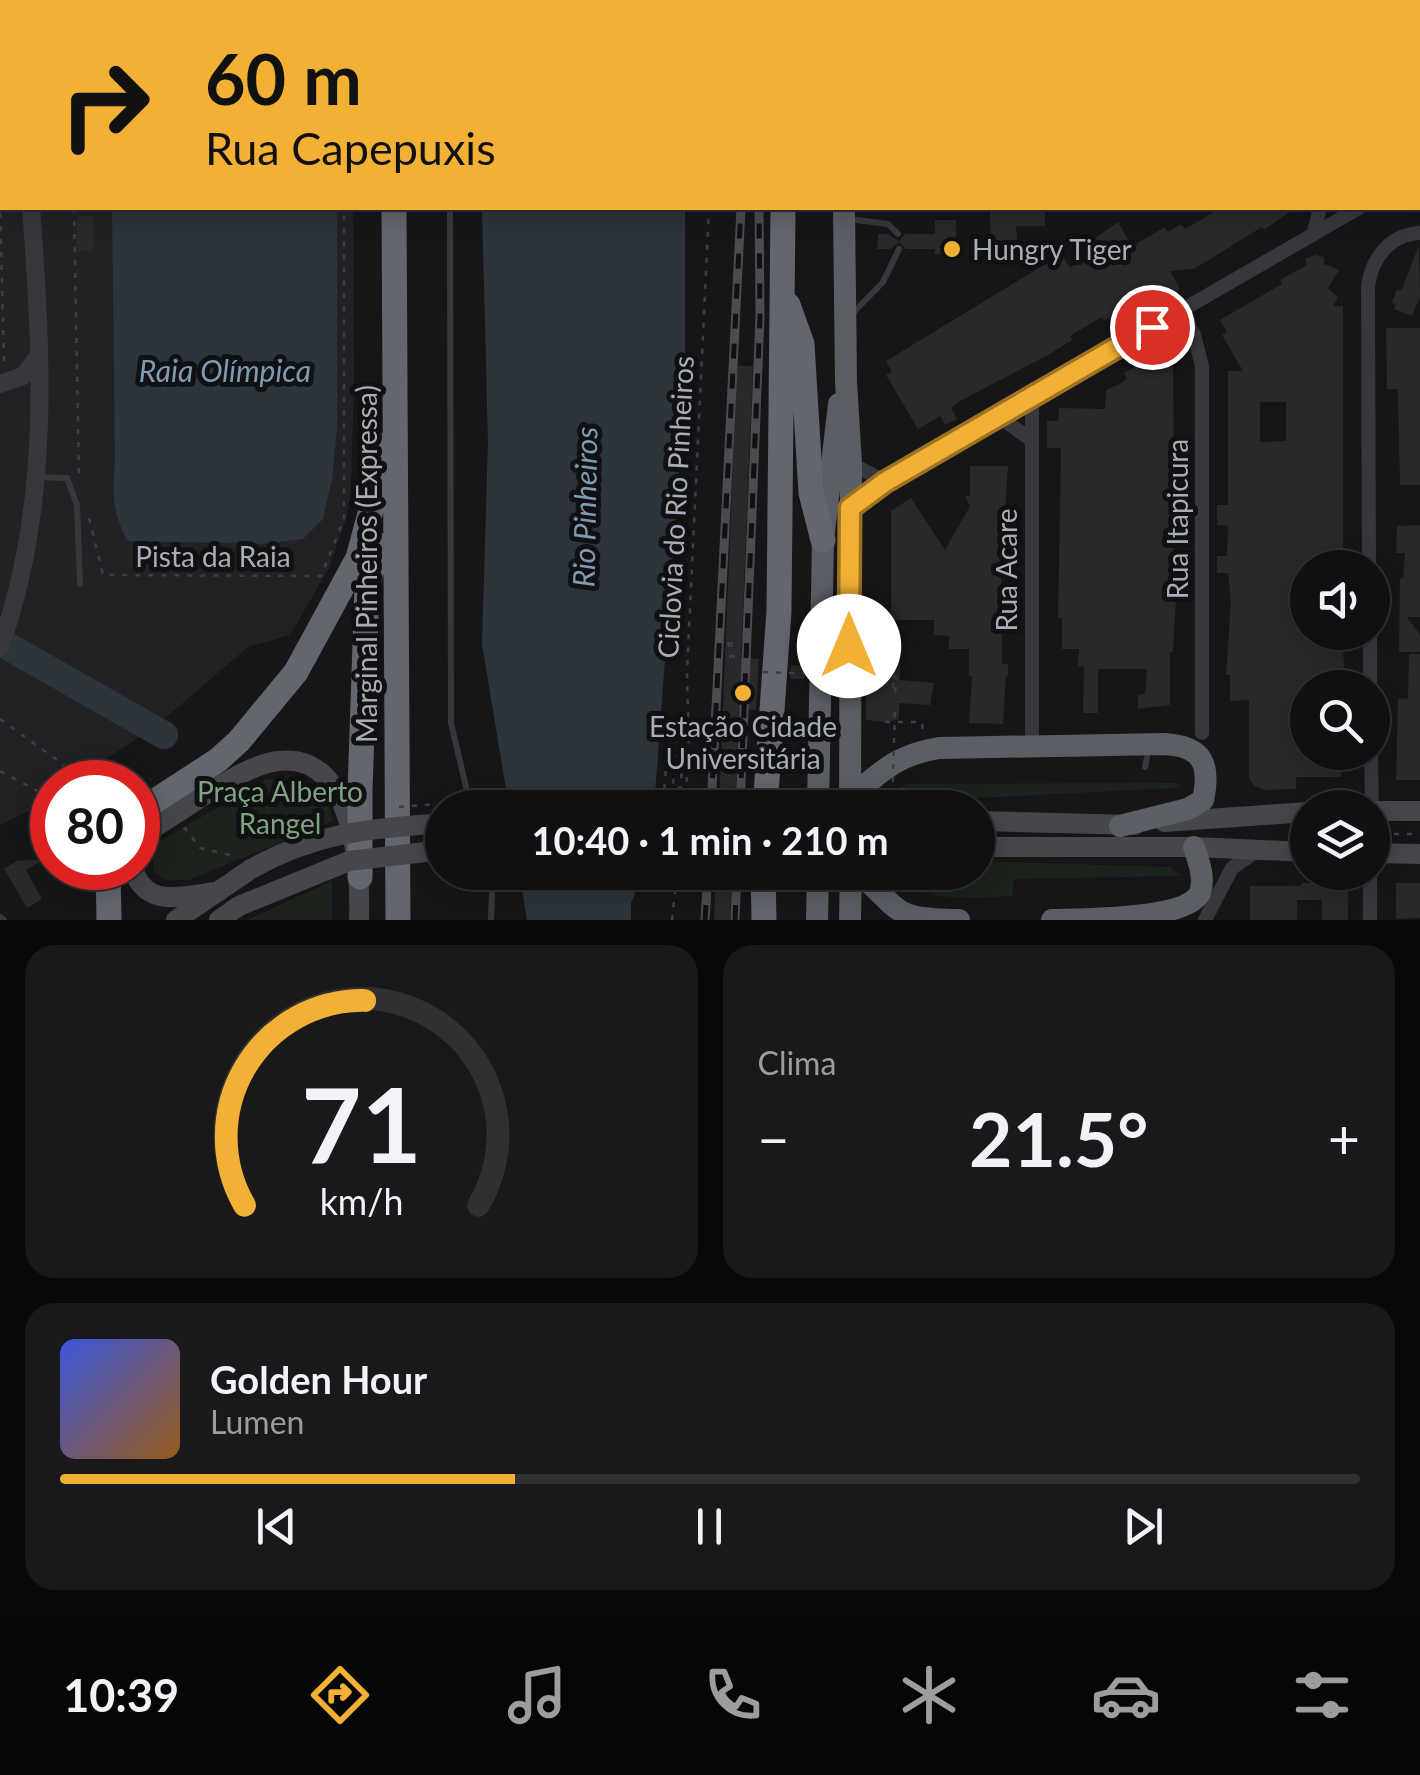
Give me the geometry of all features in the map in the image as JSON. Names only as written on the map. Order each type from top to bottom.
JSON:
[{"type":"highway","name":"Marginal Pinheiros (Expressa)","points":[[394,210],[398,920]]},
{"type":"highway","points":[[766,790],[779,611],[783,210]]},
{"type":"highway","points":[[844,213],[851,464],[850,790]]},
{"type":"highway","points":[[783,294],[802,344],[811,493],[823,540]]},
{"type":"highway","points":[[818,790],[823,540],[834,424],[846,382]]},
{"type":"highway","points":[[160,798],[218,760],[239,741],[296,672],[358,558],[380,466],[394,429]]},
{"type":"highway","points":[[360,877],[367,586],[376,550],[397,515]]},
{"type":"highway","points":[[865,790],[910,753],[966,746],[1032,744],[1148,755],[1183,745],[1200,755],[1206,786],[1204,800],[1188,809],[1120,826]]},
{"type":"highway","points":[[1052,920],[1184,917],[1200,891],[1200,868],[1194,847]]},
{"type":"highway","points":[[108,890],[109,920]]},
{"type":"highway","points":[[763,890],[764,920]]},
{"type":"highway","points":[[817,920],[818,890]]},
{"type":"highway","points":[[850,920],[852,890]]},
{"type":"highway","points":[[873,890],[906,916],[959,920]]},
{"type":"main road","points":[[160,824],[262,765],[278,761],[304,765],[332,784],[340,795],[360,877],[359,920]]},
{"type":"main road","points":[[1390,810],[1420,811]]},
{"type":"main road","points":[[995,822],[1120,826],[1290,813]]},
{"type":"main road","points":[[176,920],[251,869],[313,841],[352,830],[425,824]]},
{"type":"main road","points":[[995,848],[1194,847],[1290,851]]},
{"type":"main road","points":[[219,920],[239,906],[349,861],[425,852]]},
{"type":"main road","points":[[1390,853],[1420,854]]},
{"type":"main road","points":[[145,890],[164,897],[216,892]]},
{"type":"street","points":[[0,646],[25,567],[34,514],[38,358],[30,210]]},
{"type":"street","points":[[1314,232],[1320,210]]},
{"type":"street","points":[[850,508],[885,482],[1353,210]]},
{"type":"street","points":[[1369,550],[1368,286],[1375,260],[1395,240],[1420,233]]},
{"type":"street","name":"Rua Itapicura","points":[[1182,310],[1202,366],[1202,733]]},
{"type":"street","points":[[2,384],[23,376],[38,358]]},
{"type":"street","name":"Rua Acare","points":[[1032,396],[1032,744]]},
{"type":"street","points":[[998,416],[1030,439]]},
{"type":"street","points":[[851,464],[885,482]]},
{"type":"street","points":[[1205,920],[1232,868],[1259,850]]},
{"type":"street","points":[[1370,890],[1370,920]]},
{"type":"lane","points":[[450,210],[451,723],[467,790]]},
{"type":"lane","points":[[844,213],[888,224],[898,234]]},
{"type":"lane","points":[[845,322],[883,282],[899,249]]},
{"type":"lane","points":[[36,477],[66,478],[77,506],[80,584]]},
{"type":"lane","points":[[491,920],[492,890]]},
{"type":"path","points":[[0,210],[2,384]]},
{"type":"path","points":[[74,210],[78,472],[82,489]]},
{"type":"path","name":"Pista da Raia","points":[[87,506],[103,575],[321,576],[344,520],[344,210]]},
{"type":"path","name":"Ciclovia do Rio Pinheiros","points":[[686,790],[690,756],[687,673],[709,210]]},
{"type":"path","points":[[729,642],[733,658]]},
{"type":"path","points":[[762,672],[894,676]]},
{"type":"path","points":[[893,688],[894,676]]},
{"type":"path","points":[[894,676],[895,700]]},
{"type":"path","points":[[725,734],[729,709]]},
{"type":"path","points":[[893,790],[895,709]]},
{"type":"path","points":[[0,719],[58,760]]},
{"type":"path","points":[[885,722],[922,722]]},
{"type":"path","points":[[664,790],[667,755],[675,756],[673,788],[681,788],[682,755],[690,756]]},
{"type":"path","points":[[0,772],[30,787]]},
{"type":"path","points":[[396,808],[425,804]]},
{"type":"path","points":[[175,815],[200,848],[234,856]]},
{"type":"path","points":[[672,920],[675,890]]},
{"type":"shaded area","points":[[0,210],[353,210],[351,490],[346,520],[328,570],[290,635],[248,647],[156,726],[104,760],[30,760],[30,810],[0,825]]},
{"type":"green space","name":"Praça Alberto Rangel","points":[[289,775],[306,781],[325,796],[332,821],[189,880],[165,880],[160,876],[160,841],[265,780]]},
{"type":"green space","points":[[908,784],[1181,786],[995,797],[995,790],[900,790]]},
{"type":"green space","points":[[995,862],[1170,867],[1180,876],[1014,879],[1012,896],[935,895],[921,890],[995,890]]},
{"type":"green space","name":"Praça Alberto Rangel","points":[[332,881],[332,920],[247,920]]},
{"type":"water","name":"Raia Olímpica","points":[[112,210],[337,210],[337,428],[323,519],[303,539],[262,544],[128,541],[117,514]]},
{"type":"water","name":"Rio Pinheiros","points":[[482,210],[685,210],[685,392],[655,790],[506,790],[482,644],[488,442]]},
{"type":"water","points":[[522,890],[637,890],[631,903],[631,920],[527,920]]},
{"type":"building","points":[[1045,210],[1045,226],[1016,226],[1018,254],[1003,263],[1003,244],[991,244],[990,212]]},
{"type":"building","points":[[1218,210],[1292,210],[1194,269],[1170,271],[1180,289],[1164,298],[1158,289],[1104,321],[1102,317],[1048,355],[960,401],[951,408],[957,419],[945,425],[940,416],[918,429],[886,375],[892,372],[886,361],[1062,254],[1070,268],[1100,250],[1094,239],[1118,222],[1132,246],[1165,227],[1168,232],[1181,224],[1185,229]]},
{"type":"building","points":[[77,216],[94,216],[94,251],[77,251]]},
{"type":"building","points":[[935,220],[956,220],[956,254],[906,249],[899,242],[891,249],[877,249],[878,234],[888,234],[899,241],[905,234],[935,234]]},
{"type":"building","points":[[1419,245],[1420,297],[1412,316],[1394,309],[1396,304],[1392,303],[1397,289],[1401,291]]},
{"type":"building","points":[[1315,255],[1324,257],[1324,264],[1339,270],[1328,288],[1338,297],[1333,306],[1343,306],[1343,546],[1342,550],[1290,550],[1290,650],[1343,650],[1344,664],[1344,670],[1290,670],[1290,770],[1341,770],[1341,777],[1296,777],[1296,789],[1264,790],[1254,786],[1249,778],[1249,700],[1230,701],[1230,675],[1226,675],[1231,600],[1228,573],[1217,573],[1217,556],[1227,556],[1228,526],[1217,525],[1217,505],[1228,505],[1228,371],[1243,371],[1222,335],[1227,332],[1220,320],[1307,265],[1305,259]],"holes":[[[1260,402],[1286,402],[1286,441],[1260,442]]]},
{"type":"building","points":[[1386,328],[1420,328],[1420,485],[1400,485],[1398,389],[1387,389]]},
{"type":"building","points":[[1163,350],[1173,355],[1174,466],[1184,466],[1184,478],[1173,478],[1173,555],[1185,555],[1184,598],[1176,598],[1170,652],[1170,705],[1138,709],[1138,695],[1145,694],[1147,669],[1098,669],[1098,713],[1083,713],[1084,666],[1078,667],[1079,649],[1062,649],[1062,618],[1058,618],[1061,448],[1047,448],[1047,421],[1058,421],[1059,408],[1105,409],[1106,390],[1122,383],[1127,378],[1124,373]]},
{"type":"building","points":[[737,366],[753,366],[741,658],[759,659],[756,710],[739,709],[736,790],[720,790]]},
{"type":"building","points":[[970,466],[1008,466],[1001,580],[1002,664],[1008,664],[1003,724],[969,723],[969,649],[949,649],[949,636],[934,635],[934,620],[891,620],[891,511],[911,498],[945,550],[970,506],[965,496],[970,496]]},
{"type":"building","points":[[1420,525],[1420,617],[1407,617],[1420,635],[1420,652],[1399,652],[1400,578],[1405,553],[1396,553],[1397,526]]},
{"type":"building","points":[[867,637],[900,639],[900,680],[934,683],[930,705],[899,703],[899,719],[866,720],[865,670],[871,670]]},
{"type":"building","points":[[1409,654],[1420,654],[1420,780],[1396,780],[1398,699],[1408,698]]},
{"type":"building","points":[[791,665],[806,666],[805,679],[790,679]]},
{"type":"building","points":[[30,860],[26,870],[30,890],[37,890],[42,899],[27,908],[4,869],[17,861]]},
{"type":"building","points":[[1396,883],[1420,883],[1420,918],[1396,919]]},
{"type":"building","points":[[1250,886],[1348,890],[1348,920],[1322,920],[1322,900],[1297,900],[1297,920],[1250,920]]},
{"type":"building","points":[[715,890],[731,890],[730,920],[714,920]]},
{"type":"waterway","points":[[0,642],[164,735]]},
{"type":"railway","points":[[712,790],[741,210]]},
{"type":"railway","points":[[741,790],[760,317],[759,210]]},
{"type":"railway","points":[[705,920],[707,890]]},
{"type":"railway","points":[[735,920],[736,890]]},
{"type":"place","name":"Hungry Tiger","points":[[952,249]]},
{"type":"place","name":"Estação Cidade Universitária","points":[[743,693]]},
{"type":"route","points":[[849,646],[850,508],[885,482],[1152,327]]}]
